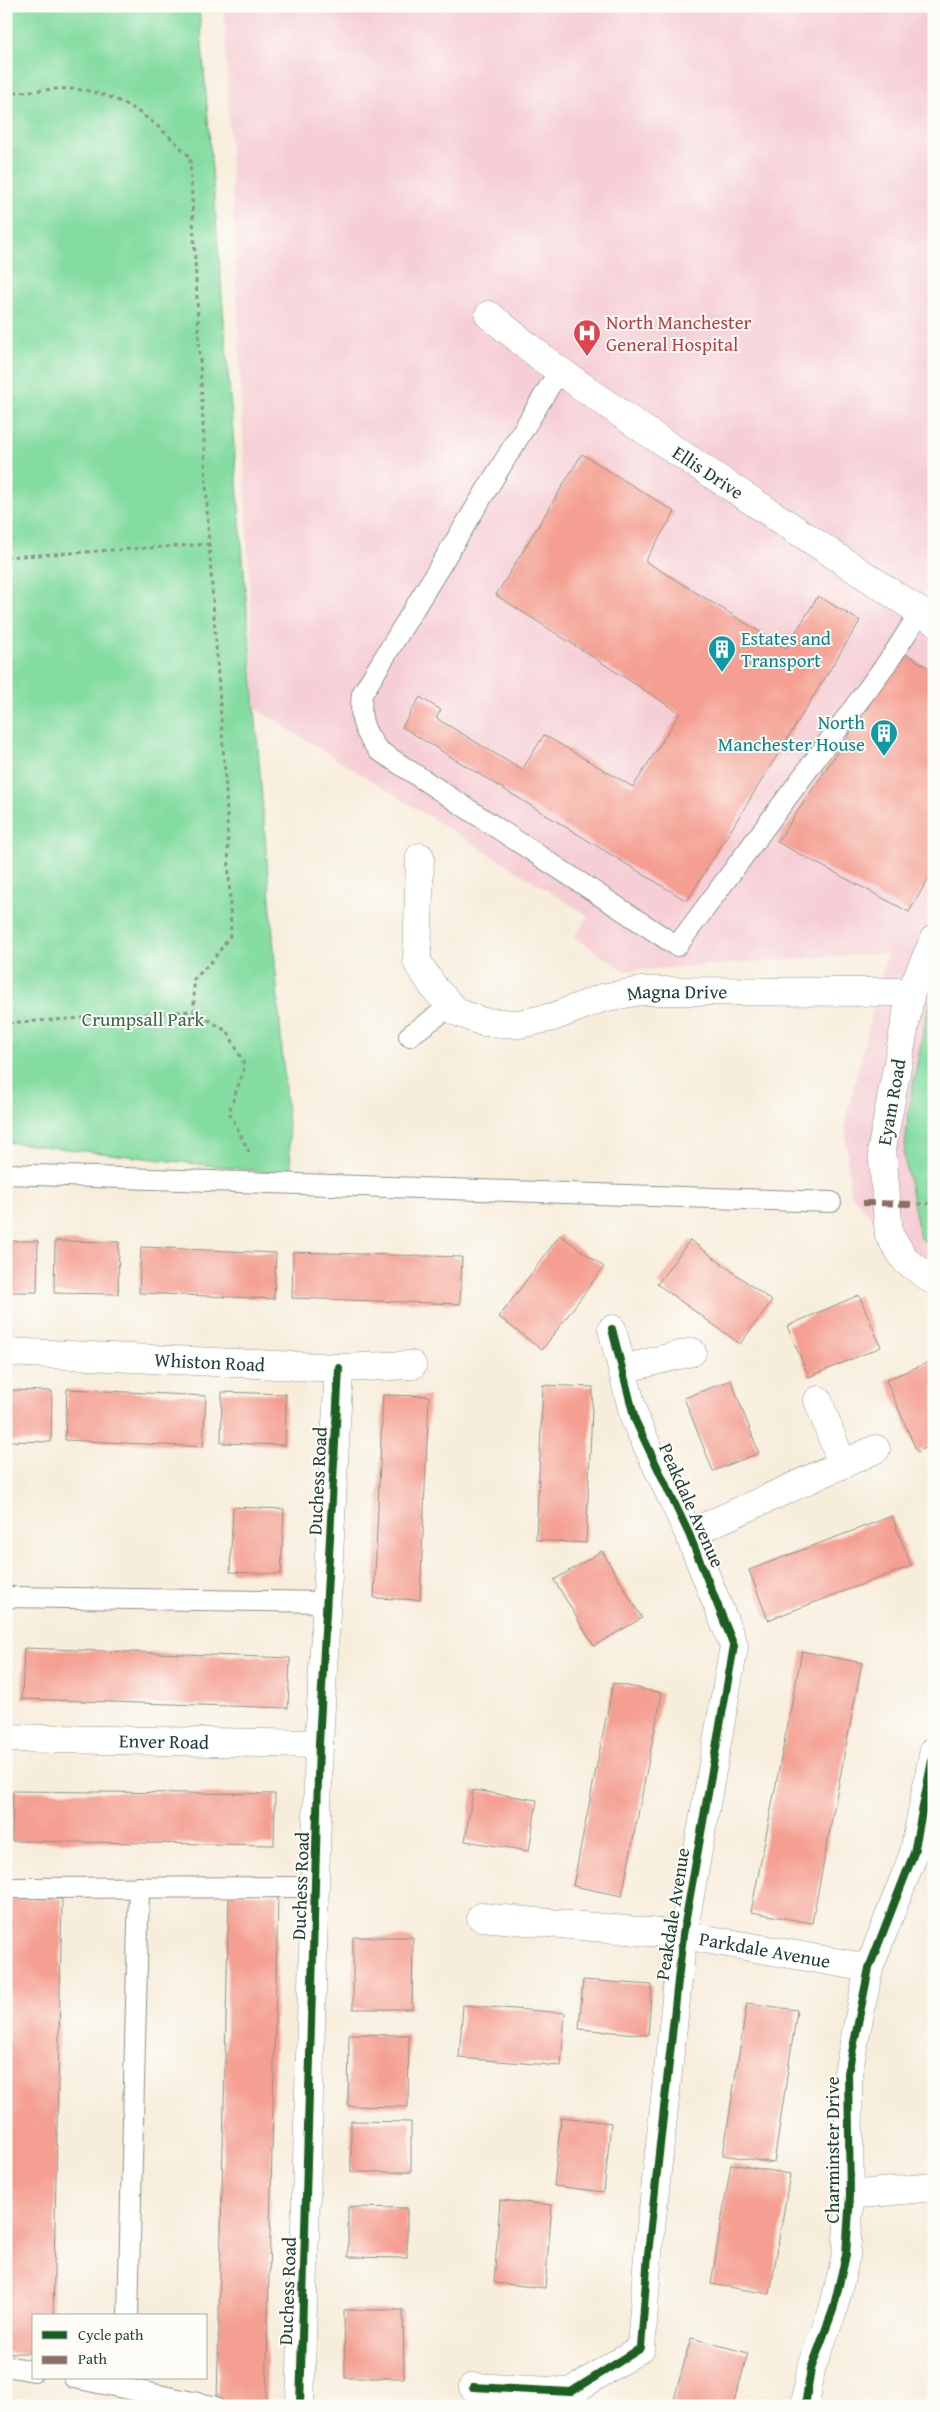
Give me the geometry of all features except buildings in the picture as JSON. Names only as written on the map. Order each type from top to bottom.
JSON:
[{"type":"street","name":"Ellis Drive","points":[[489,315],[559,371],[927,616]]},
{"type":"street","name":"Magna Drive","points":[[420,857],[417,962],[434,989],[457,1012],[483,1022],[519,1024],[553,1017],[602,998],[641,991],[911,992]]},
{"type":"street","name":"Eyam Road","points":[[934,939],[911,992],[882,1148],[889,1235],[906,1261],[934,1281]]},
{"type":"street","name":"Peakdale Avenue","points":[[474,2387],[571,2392],[641,2348],[648,2254],[683,1935],[734,1646],[689,1534],[635,1420],[612,1329]]},
{"type":"street","name":"Whiston Road","points":[[6,1352],[339,1368],[412,1365]]},
{"type":"street","points":[[622,1369],[692,1352]]},
{"type":"street","name":"Duchess Road","points":[[300,2406],[320,1744],[339,1368]]},
{"type":"street","points":[[818,1400],[842,1464]]},
{"type":"street","points":[[689,1534],[876,1449]]},
{"type":"street","name":"Enver Road","points":[[6,1738],[320,1744]]},
{"type":"street","name":"Charminster Drive","points":[[805,2406],[810,2369],[833,2310],[846,2255],[850,2195],[848,2073],[869,1968],[914,1853],[934,1750]]},
{"type":"street","name":"Parkdale Avenue","points":[[481,1917],[683,1935],[869,1968]]},
{"type":"street","points":[[850,2195],[934,2187]]},
{"type":"lane","points":[[559,371],[362,694],[360,713],[367,734],[378,750],[677,946],[892,656],[927,616]]},
{"type":"lane","points":[[409,1036],[451,1006]]},
{"type":"lane","points":[[6,1174],[831,1202]]},
{"type":"lane","points":[[6,1597],[327,1602]]},
{"type":"lane","points":[[128,2314],[139,1887]]},
{"type":"lane","points":[[6,1888],[316,1887]]},
{"type":"lane","points":[[6,2366],[32,2371]]},
{"type":"lane","points":[[95,2380],[126,2383],[213,2406]]},
{"type":"path","points":[[6,93],[73,89],[117,98],[163,130],[190,157],[209,544],[226,789],[231,934],[214,959],[194,979],[194,1012]]},
{"type":"path","points":[[6,557],[209,544]]},
{"type":"path","points":[[6,1023],[194,1012],[228,1032],[245,1066],[229,1112],[264,1184]]},
{"type":"path","points":[[917,1204],[934,1203]]},
{"type":"shaded area","name":"North Manchester General Hospital","points":[[224,6],[934,6],[934,1290],[850,1193],[845,1122],[887,953],[625,971],[574,937],[589,916],[255,708]]},
{"type":"green space","name":"Crumpsall Park","points":[[6,6],[199,6],[292,1175],[6,1142]]},
{"type":"green space","points":[[934,993],[934,1247],[920,1238],[904,1156],[910,1100],[927,1014]]},
{"type":"marked path","points":[[863,1203],[917,1204]]},
{"type":"cycle path","points":[[473,2387],[571,2392],[641,2348],[648,2254],[683,1935],[734,1646],[689,1534],[635,1420],[612,1329]]},
{"type":"cycle path","points":[[300,2406],[319,1744],[339,1368]]},
{"type":"cycle path","points":[[805,2406],[811,2369],[833,2310],[846,2255],[850,2195],[848,2073],[869,1968],[914,1853],[934,1750]]},
{"type":"place","name":"North Manchester General Hospital","points":[[587,357]]},
{"type":"place","name":"Estates and Transport","points":[[722,673]]},
{"type":"place","name":"North Manchester House","points":[[884,757]]}]
